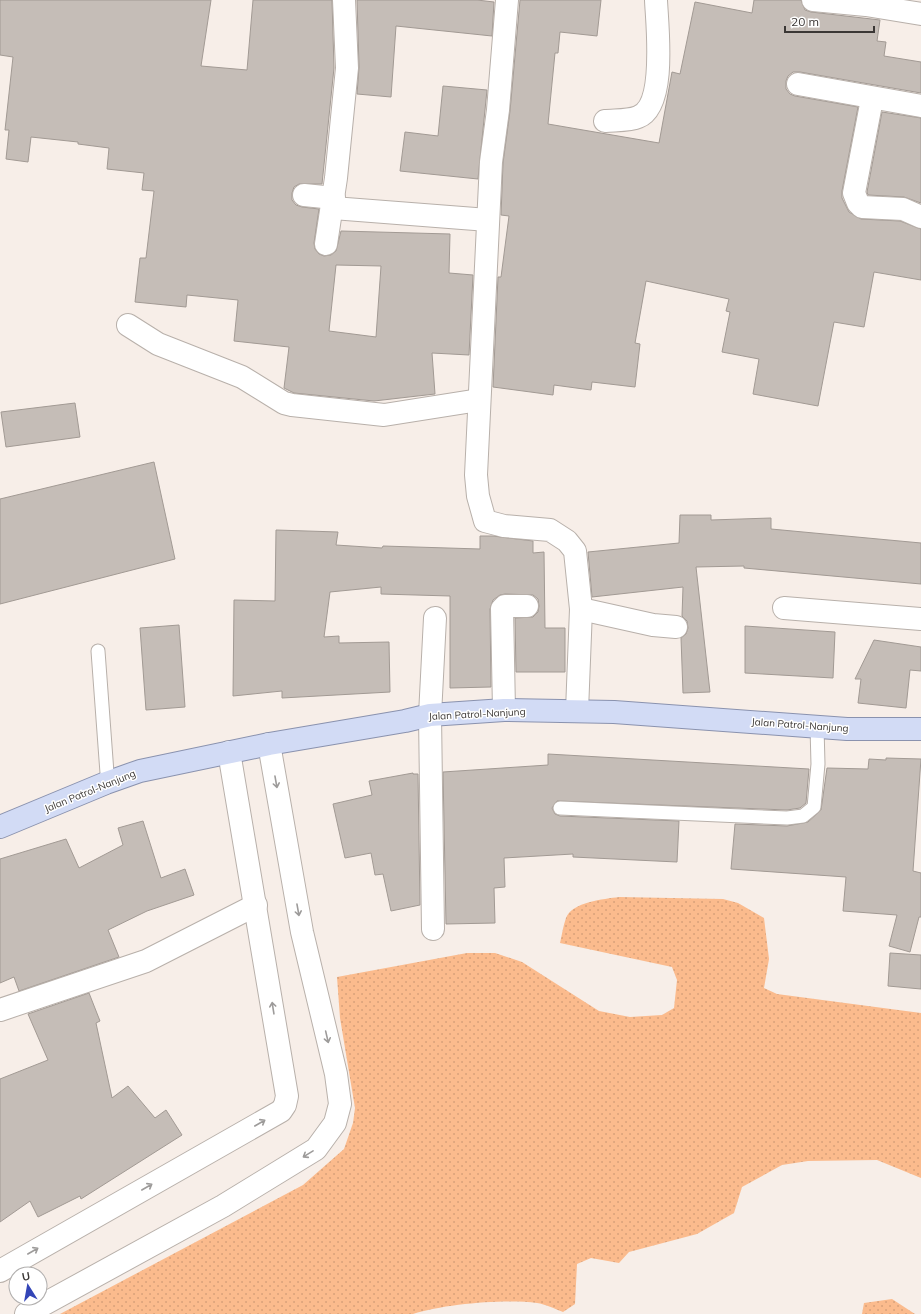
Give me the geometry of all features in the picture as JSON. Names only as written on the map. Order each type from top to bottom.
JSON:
[{"type":"main road","name":"Jalan Patrol-Nanjung","points":[[0,827],[106,783],[140,771],[269,744],[405,721],[430,715],[504,710],[614,712],[855,729],[921,729]]},
{"type":"street","points":[[326,244],[333,203],[347,68],[344,0]]},
{"type":"street","points":[[507,0],[488,220],[476,475],[478,496],[485,521],[504,526],[550,530],[567,541],[575,551],[581,609],[577,711]]},
{"type":"street","points":[[605,121],[638,117],[645,112],[651,104],[657,89],[658,75],[656,0]]},
{"type":"street","points":[[813,0],[866,3],[921,14]]},
{"type":"street","points":[[798,84],[872,99],[921,106]]},
{"type":"street","points":[[872,99],[854,193],[858,203],[862,207],[904,209],[921,217]]},
{"type":"street","points":[[304,195],[333,203],[488,220]]},
{"type":"street","points":[[128,325],[158,344],[242,377],[284,404],[384,416],[479,400]]},
{"type":"street","points":[[504,710],[502,609],[505,606],[527,606]]},
{"type":"street","points":[[784,608],[921,619]]},
{"type":"street","points":[[581,609],[653,625],[676,627]]},
{"type":"street","points":[[433,929],[430,715],[435,618]]},
{"type":"street","points":[[26,1314],[223,1206],[310,1153],[316,1149],[335,1123],[340,1104],[336,1074],[302,932],[269,744]]},
{"type":"street","points":[[3,1265],[280,1111],[285,1105],[287,1096],[229,752]]},
{"type":"street","points":[[0,1010],[146,961],[256,905]]},
{"type":"lane","points":[[98,651],[108,772],[106,783]]},
{"type":"lane","points":[[560,808],[786,818],[803,816],[814,807],[818,764],[817,726]]},
{"type":"shaded area","points":[[619,897],[723,899],[738,903],[764,918],[769,959],[764,988],[777,994],[921,1013],[921,1178],[877,1160],[808,1161],[782,1165],[742,1187],[734,1213],[697,1234],[629,1252],[619,1263],[591,1258],[577,1264],[575,1304],[563,1312],[547,1305],[540,1304],[524,1302],[492,1302],[458,1305],[426,1310],[413,1314],[60,1314],[303,1185],[344,1149],[353,1123],[355,1108],[340,1018],[337,977],[467,953],[495,953],[522,962],[599,1011],[630,1017],[662,1015],[674,1008],[677,980],[672,967],[560,943],[566,918],[575,908],[589,902]]},
{"type":"shaded area","points":[[892,1299],[915,1314],[862,1314],[864,1303]]},
{"type":"building","points":[[0,0],[211,0],[201,66],[247,70],[253,0],[332,0],[334,68],[322,184],[299,184],[294,187],[292,200],[296,205],[302,207],[319,209],[314,243],[315,249],[319,254],[324,256],[331,255],[336,251],[341,231],[450,234],[449,273],[473,275],[469,355],[432,353],[435,394],[374,401],[294,393],[284,388],[289,347],[234,341],[238,300],[187,295],[186,307],[135,302],[140,258],[146,258],[154,191],[142,190],[144,173],[107,169],[109,148],[78,144],[78,142],[31,137],[28,162],[6,159],[9,130],[5,130],[13,57],[0,55]],"holes":[[[336,265],[381,266],[376,337],[329,331]]]},
{"type":"building","points":[[357,0],[477,0],[494,2],[492,36],[396,26],[391,97],[357,94],[359,67]]},
{"type":"building","points":[[520,0],[601,0],[597,36],[560,32],[558,53],[555,53],[548,124],[659,143],[672,72],[680,74],[695,2],[752,13],[754,0],[801,0],[805,10],[811,12],[880,20],[877,41],[886,42],[884,56],[921,62],[921,93],[800,72],[793,72],[788,76],[786,81],[786,89],[790,94],[795,96],[858,107],[842,191],[842,198],[849,212],[861,219],[900,221],[921,229],[921,280],[874,272],[864,327],[834,322],[818,406],[753,394],[759,359],[722,352],[730,312],[726,311],[729,299],[646,281],[635,343],[640,344],[635,387],[592,382],[591,390],[554,385],[553,395],[493,387],[498,277],[501,277],[509,216],[501,215],[503,163],[510,111]]},
{"type":"building","points":[[443,86],[487,90],[478,179],[400,171],[405,132],[438,136]]},
{"type":"building","points":[[882,112],[921,118],[921,203],[904,197],[868,195],[867,192]]},
{"type":"building","points":[[75,403],[80,437],[6,447],[1,412]]},
{"type":"building","points":[[154,462],[175,559],[0,604],[0,499]]},
{"type":"building","points":[[680,515],[711,515],[711,520],[771,518],[771,529],[921,543],[921,584],[744,568],[744,566],[696,567],[710,692],[683,693],[681,638],[686,634],[688,628],[687,621],[682,616],[683,587],[592,597],[588,552],[679,543]]},
{"type":"building","points":[[276,530],[338,532],[336,545],[382,548],[383,546],[480,549],[480,536],[493,536],[533,541],[533,553],[544,552],[545,628],[565,628],[565,672],[516,672],[515,618],[533,617],[538,612],[539,606],[538,599],[533,595],[505,594],[500,595],[493,600],[490,609],[491,687],[450,688],[450,596],[381,594],[381,587],[330,592],[324,637],[339,636],[339,643],[389,642],[390,692],[282,698],[282,691],[233,696],[234,600],[275,601]]},
{"type":"building","points":[[179,625],[185,707],[146,710],[140,628]]},
{"type":"building","points":[[745,626],[835,632],[833,678],[745,673]]},
{"type":"building","points":[[874,640],[921,647],[921,671],[910,670],[906,708],[858,703],[861,679],[855,679]]},
{"type":"building","points":[[548,754],[809,769],[806,803],[800,808],[787,810],[557,801],[552,808],[555,814],[560,816],[679,821],[677,862],[573,857],[573,854],[504,858],[505,887],[494,888],[495,923],[446,924],[443,772],[548,765]]},
{"type":"building","points":[[886,758],[921,759],[913,871],[921,873],[921,917],[919,917],[910,952],[889,946],[897,915],[843,911],[846,877],[731,869],[735,824],[787,826],[808,822],[821,810],[827,768],[868,769],[869,759],[886,760]]},
{"type":"building","points":[[413,773],[418,774],[420,905],[391,911],[383,874],[375,875],[371,853],[345,858],[333,804],[372,795],[369,781]]},
{"type":"building","points":[[143,821],[161,878],[185,869],[194,895],[147,911],[108,930],[119,957],[19,991],[14,977],[0,983],[0,859],[66,839],[79,868],[123,845],[118,828]]},
{"type":"building","points":[[890,953],[921,955],[921,989],[888,986]]},
{"type":"building","points":[[89,993],[100,1021],[96,1023],[112,1098],[128,1086],[155,1118],[166,1110],[182,1135],[81,1199],[80,1196],[38,1217],[30,1201],[0,1222],[0,1079],[48,1060],[28,1014]]}]
